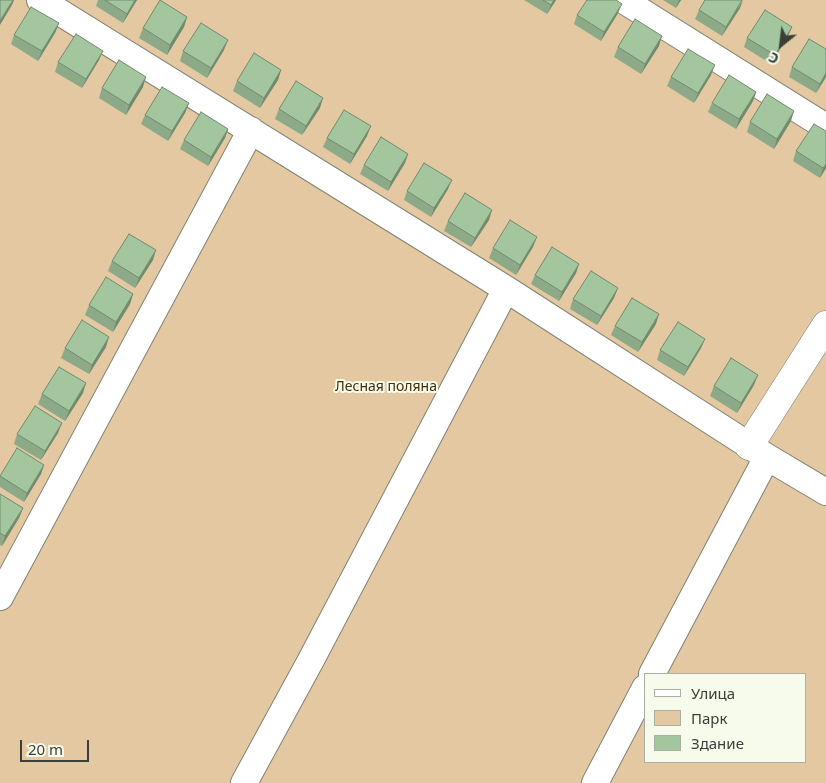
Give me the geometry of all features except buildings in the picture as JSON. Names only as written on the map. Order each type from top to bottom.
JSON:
[{"type":"street","points":[[40,0],[506,289],[758,452],[826,492]]},
{"type":"street","points":[[623,0],[826,127]]},
{"type":"street","points":[[0,596],[251,130]]},
{"type":"street","points":[[244,783],[311,660],[506,289]]},
{"type":"street","points":[[652,673],[758,452],[826,325]]},
{"type":"street","points":[[594,783],[644,690]]},
{"type":"green space","name":"Лесная поляна","points":[[0,0],[826,0],[826,783],[0,783]]}]
